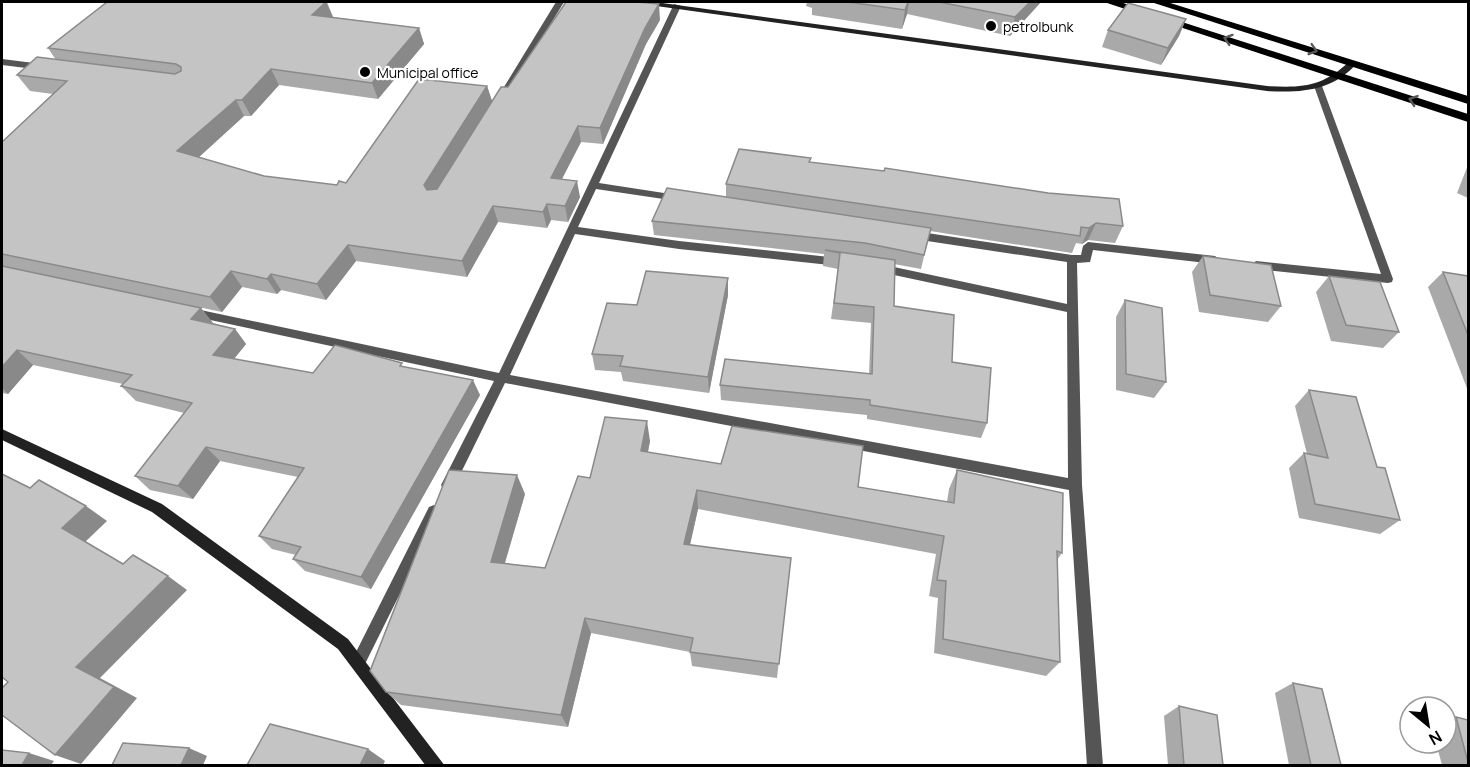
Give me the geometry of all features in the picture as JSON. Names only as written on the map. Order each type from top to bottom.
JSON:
[{"type":"highway","points":[[1110,2],[1468,118]]},
{"type":"highway","points":[[1157,2],[1468,100]]},
{"type":"main road","points":[[642,2],[1210,81],[1292,90],[1326,85],[1342,76],[1353,63]]},
{"type":"main road","points":[[2,434],[157,508],[343,644],[437,765]]},
{"type":"street","points":[[492,112],[560,2]]},
{"type":"street","points":[[358,663],[502,378],[677,6]]},
{"type":"street","points":[[2,62],[47,68]]},
{"type":"street","points":[[1250,264],[1388,279],[1318,86]]},
{"type":"street","points":[[593,185],[686,199]]},
{"type":"street","points":[[571,230],[679,245],[850,263]]},
{"type":"street","points":[[896,232],[1072,259],[1086,259],[1088,246],[1226,261]]},
{"type":"street","points":[[1072,259],[1075,485],[1095,765]]},
{"type":"street","points":[[874,267],[1072,309]]},
{"type":"street","points":[[176,309],[502,378],[1075,485]]},
{"type":"building","points":[[107,2],[326,2],[312,15],[419,28],[372,83],[271,69],[242,100],[236,100],[177,151],[264,176],[337,185],[339,181],[346,183],[419,79],[487,86],[424,185],[427,190],[437,189],[501,87],[508,87],[566,2],[659,4],[645,28],[600,128],[578,126],[551,178],[577,181],[565,206],[547,204],[543,212],[493,206],[462,261],[348,245],[317,284],[271,274],[267,279],[231,271],[210,297],[2,254],[2,142],[67,81],[17,75],[37,57],[175,74],[181,71],[181,67],[176,64],[48,48]]},
{"type":"building","points":[[848,2],[908,2],[905,10]]},
{"type":"building","points":[[939,2],[1030,2],[1015,17]]},
{"type":"building","points":[[1128,3],[1186,19],[1168,48],[1108,30]]},
{"type":"building","points":[[739,149],[811,158],[809,162],[884,171],[885,168],[1048,193],[1119,199],[1123,226],[1096,223],[1089,228],[1081,227],[1080,236],[726,184]]},
{"type":"building","points":[[667,188],[931,228],[924,255],[865,243],[652,221]]},
{"type":"building","points":[[825,250],[895,260],[894,306],[954,315],[952,362],[991,368],[987,423],[870,405],[870,400],[720,385],[725,359],[872,374],[874,307],[834,303],[840,253]]},
{"type":"building","points":[[1203,256],[1271,265],[1281,306],[1210,295]]},
{"type":"building","points":[[2,266],[201,308],[191,319],[235,329],[213,355],[313,373],[335,345],[402,363],[400,366],[473,380],[361,577],[293,559],[301,547],[259,536],[304,468],[206,447],[178,486],[135,476],[192,403],[121,386],[132,375],[17,350],[2,367]]},
{"type":"building","points":[[646,271],[728,278],[708,377],[620,366],[623,356],[592,354],[607,303],[637,305]]},
{"type":"building","points":[[1443,272],[1468,276],[1468,335]]},
{"type":"building","points":[[1329,276],[1380,282],[1399,332],[1346,325]]},
{"type":"building","points":[[1125,300],[1162,308],[1166,382],[1126,374]]},
{"type":"building","points":[[1309,390],[1356,397],[1377,467],[1385,468],[1400,520],[1315,504],[1304,453],[1328,458]]},
{"type":"building","points":[[605,417],[647,421],[641,451],[721,464],[732,426],[863,446],[858,487],[954,503],[957,470],[1063,493],[1062,553],[1057,551],[1060,662],[943,639],[946,581],[937,580],[944,536],[697,490],[684,544],[791,558],[779,664],[690,652],[693,638],[585,618],[561,715],[386,692],[370,671],[449,470],[517,475],[491,562],[545,568],[578,476],[590,478]]},
{"type":"building","points":[[2,474],[30,488],[39,480],[86,506],[62,528],[123,564],[133,555],[168,576],[76,667],[114,687],[55,755],[2,715],[2,688],[8,682],[2,677]]},
{"type":"building","points":[[1293,683],[1322,689],[1341,765],[1311,765]]},
{"type":"building","points":[[1179,706],[1217,715],[1223,765],[1184,765]]},
{"type":"building","points":[[1458,718],[1468,720],[1468,762],[1458,724]]},
{"type":"building","points":[[270,724],[368,749],[360,765],[247,765]]},
{"type":"building","points":[[123,743],[189,748],[181,765],[112,765]]},
{"type":"building","points":[[2,750],[29,753],[22,765],[2,765]]},
{"type":"place","name":"petrolbunk","points":[[991,26]]},
{"type":"place","name":"Municipal office","points":[[365,72]]}]
